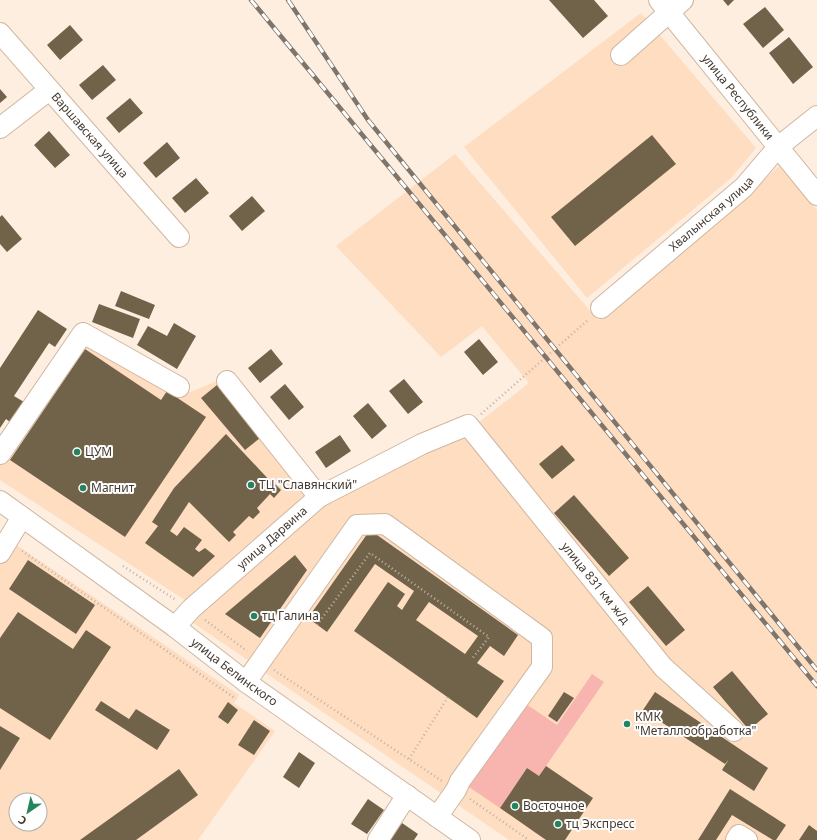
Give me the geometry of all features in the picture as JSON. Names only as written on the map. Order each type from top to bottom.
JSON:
[{"type":"street","points":[[621,55],[670,4]]},
{"type":"street","name":"улица Республики","points":[[670,4],[778,147],[817,195]]},
{"type":"street","name":"Варшавская улица","points":[[0,33],[180,237]]},
{"type":"street","points":[[0,128],[49,90]]},
{"type":"street","name":"Хвалынская улица","points":[[601,308],[744,187],[778,147],[817,116]]},
{"type":"street","points":[[0,454],[83,333],[179,387]]},
{"type":"street","points":[[227,381],[318,497]]},
{"type":"street","name":"улица Дарвина","points":[[175,627],[191,609],[318,497],[422,444],[468,425]]},
{"type":"street","name":"улица 831 км ж/д","points":[[468,425],[663,667],[734,731]]},
{"type":"street","name":"улица Белинского","points":[[0,501],[175,627],[246,682],[470,840]]},
{"type":"street","points":[[0,553],[22,517]]},
{"type":"street","points":[[246,682],[357,525],[385,524],[542,638],[542,666],[460,781],[456,790],[437,817]]},
{"type":"street","points":[[378,840],[407,796]]},
{"type":"street","points":[[736,840],[739,835],[747,840]]},
{"type":"path","points":[[468,425],[601,308]]},
{"type":"path","points":[[22,551],[242,703]]},
{"type":"path","points":[[317,625],[370,553],[489,637],[472,659]]},
{"type":"path","points":[[409,759],[448,697]]},
{"type":"shaded area","points":[[641,13],[756,148],[731,178],[587,298],[464,147]]},
{"type":"shaded area","points":[[455,154],[598,320],[748,195],[781,164],[817,210],[817,840],[509,840],[189,620],[326,504],[478,423],[529,383],[482,326],[441,357],[336,246]]},
{"type":"shaded area","points":[[85,342],[183,395],[217,381],[309,493],[191,604],[0,480],[0,464]]},
{"type":"shaded area","points":[[0,534],[239,695],[234,703],[275,731],[198,840],[0,840]]},
{"type":"shaded area","points":[[592,674],[604,682],[539,776],[527,768],[500,808],[469,787],[526,704],[557,725]]},
{"type":"building","points":[[549,0],[594,0],[608,16],[583,38]]},
{"type":"building","points":[[723,0],[734,0],[728,6]]},
{"type":"building","points":[[765,7],[784,30],[763,48],[743,24]]},
{"type":"building","points":[[70,25],[83,40],[60,60],[47,45]]},
{"type":"building","points":[[789,37],[813,67],[793,84],[769,53]]},
{"type":"building","points":[[103,65],[116,80],[92,100],[79,85]]},
{"type":"building","points":[[0,89],[7,97],[0,103]]},
{"type":"building","points":[[130,98],[143,113],[119,133],[106,118]]},
{"type":"building","points":[[49,131],[70,155],[55,168],[34,145]]},
{"type":"building","points":[[652,135],[676,164],[575,246],[551,217]]},
{"type":"building","points":[[167,142],[180,158],[156,178],[143,163]]},
{"type":"building","points":[[196,178],[209,193],[185,213],[172,198]]},
{"type":"building","points":[[252,196],[265,211],[242,231],[229,216]]},
{"type":"building","points":[[2,215],[22,239],[7,252],[0,244],[0,217]]},
{"type":"building","points":[[121,291],[155,305],[149,319],[115,306]]},
{"type":"building","points":[[99,304],[140,319],[133,338],[92,322]]},
{"type":"building","points":[[38,310],[67,329],[55,347],[49,343],[14,396],[24,402],[10,422],[6,419],[0,428],[0,368]]},
{"type":"building","points":[[174,323],[196,336],[177,369],[137,345],[148,326],[167,336]]},
{"type":"building","points":[[479,339],[498,362],[483,375],[464,352]]},
{"type":"building","points":[[85,349],[161,400],[167,391],[206,417],[125,537],[10,460]]},
{"type":"building","points":[[271,349],[283,364],[260,383],[248,368]]},
{"type":"building","points":[[404,379],[423,402],[408,414],[389,391]]},
{"type":"building","points":[[285,384],[304,407],[289,420],[270,397]]},
{"type":"building","points":[[217,385],[260,438],[245,450],[201,398]]},
{"type":"building","points":[[368,403],[387,426],[372,439],[353,416]]},
{"type":"building","points":[[226,434],[272,483],[273,482],[281,490],[274,498],[270,494],[257,508],[260,512],[253,519],[249,516],[233,532],[236,535],[229,542],[189,502],[170,531],[177,536],[184,527],[202,540],[195,549],[199,552],[205,548],[215,556],[193,577],[145,543],[158,526],[152,522],[174,488]]},
{"type":"building","points":[[340,435],[351,451],[326,468],[315,452]]},
{"type":"building","points":[[562,445],[575,460],[552,479],[539,464]]},
{"type":"building","points":[[574,495],[629,558],[609,576],[554,513]]},
{"type":"building","points":[[370,530],[518,635],[504,656],[490,646],[477,663],[504,681],[477,718],[354,631],[388,582],[405,594],[397,606],[402,610],[414,591],[375,564],[327,632],[308,618]],"holes":[[[429,602],[478,636],[465,654],[416,620]]]},
{"type":"building","points":[[295,555],[307,570],[260,638],[225,614]]},
{"type":"building","points":[[28,560],[95,605],[76,634],[9,589]]},
{"type":"building","points":[[648,586],[685,630],[666,646],[629,602]]},
{"type":"building","points":[[18,612],[73,649],[86,630],[111,647],[50,740],[0,708],[0,638]]},
{"type":"building","points":[[732,671],[768,714],[749,730],[713,687]]},
{"type":"building","points":[[564,692],[574,698],[557,722],[548,716]]},
{"type":"building","points":[[655,692],[768,768],[754,791],[722,770],[729,759],[725,764],[643,710]]},
{"type":"building","points":[[101,701],[129,719],[136,709],[170,730],[157,750],[95,710]]},
{"type":"building","points":[[228,702],[238,710],[228,724],[218,717]]},
{"type":"building","points":[[254,720],[270,731],[254,755],[238,745]]},
{"type":"building","points":[[0,726],[20,738],[0,770]]},
{"type":"building","points":[[299,752],[315,763],[299,788],[283,777]]},
{"type":"building","points":[[546,766],[593,798],[565,840],[546,840],[500,808],[527,768],[539,776]]},
{"type":"building","points":[[179,769],[198,795],[136,840],[80,840]]},
{"type":"building","points":[[730,789],[786,825],[776,840],[773,840],[732,815],[716,840],[698,840]]},
{"type":"building","points":[[368,799],[384,810],[367,834],[351,824]]},
{"type":"building","points":[[402,823],[418,834],[414,840],[390,840]]},
{"type":"building","points":[[809,825],[817,831],[817,840],[799,840]]},
{"type":"railway","points":[[251,0],[817,686]]},
{"type":"railway","points":[[288,0],[368,120],[817,670]]},
{"type":"place","name":"ЦУМ","points":[[77,452]]},
{"type":"place","name":"ТЦ \"Славянский\"","points":[[251,485]]},
{"type":"place","name":"Магнит","points":[[83,488]]},
{"type":"place","name":"тц Галина","points":[[254,616]]},
{"type":"place","name":"КМК \"Металлообработка\"","points":[[627,724]]},
{"type":"place","name":"Восточное","points":[[515,806]]},
{"type":"place","name":"тц Экспресс","points":[[558,824]]}]
